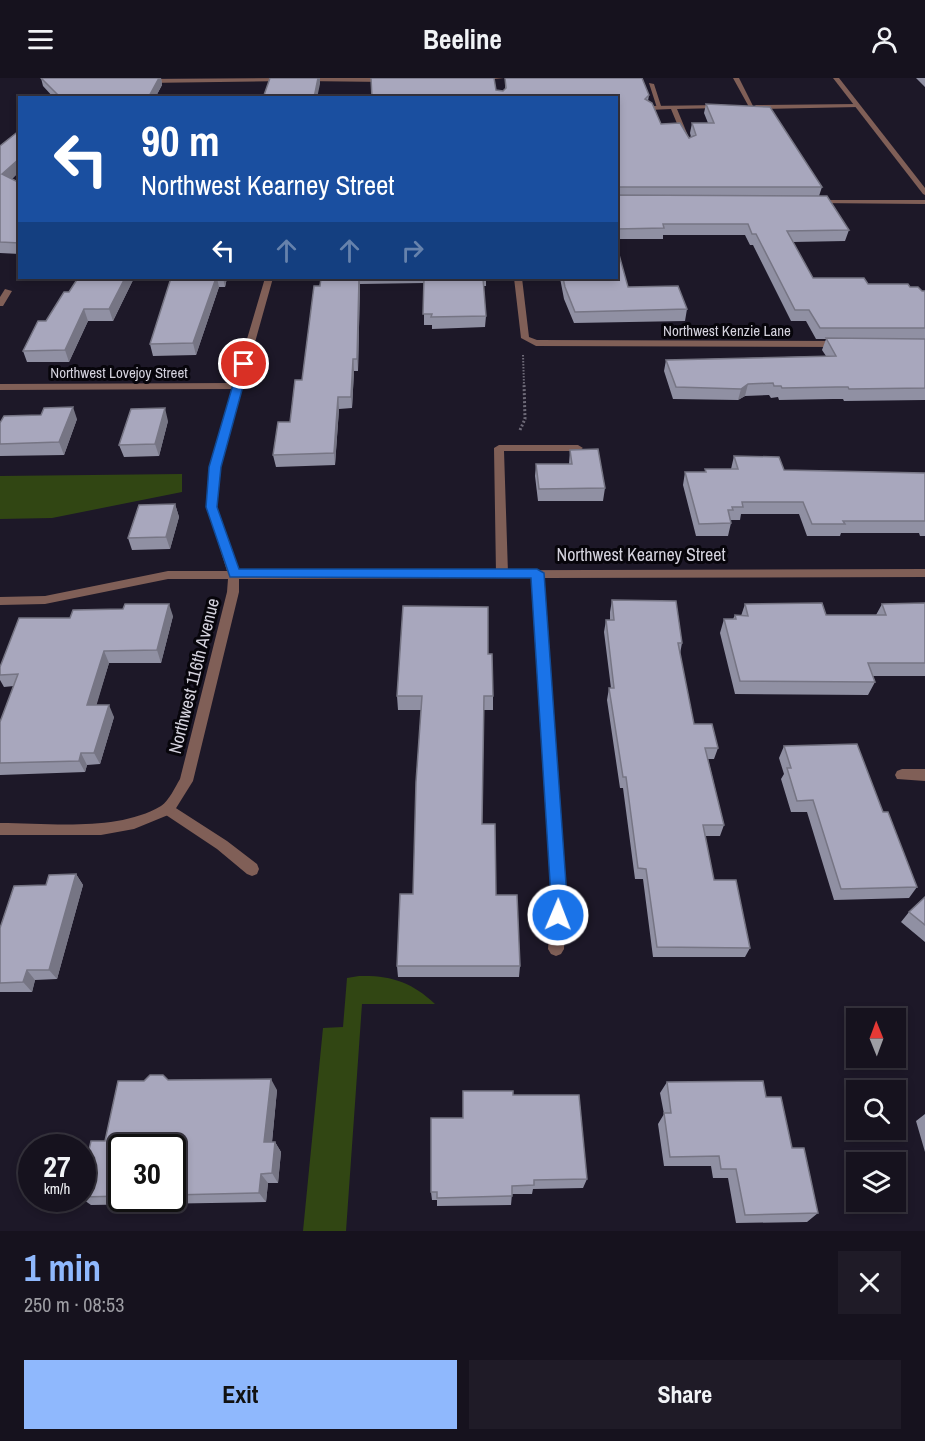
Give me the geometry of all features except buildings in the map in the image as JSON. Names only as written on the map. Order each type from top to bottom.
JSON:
[{"type":"street","points":[[475,80],[500,78],[500,88]]},
{"type":"street","points":[[736,78],[752,107]]},
{"type":"street","points":[[836,78],[925,193]]},
{"type":"street","points":[[132,80],[392,80]]},
{"type":"street","points":[[651,84],[660,108]]},
{"type":"street","points":[[741,107],[857,106]]},
{"type":"street","points":[[650,108],[729,107]]},
{"type":"street","points":[[673,108],[688,144]]},
{"type":"street","points":[[809,202],[925,202]]},
{"type":"street","name":"Northwest 116th Avenue","points":[[168,809],[186,781],[231,602],[234,574],[212,507],[215,467],[269,279]]},
{"type":"street","name":"Northwest Kenzie Lane","points":[[518,279],[524,334],[529,341],[549,344],[854,344]]},
{"type":"street","points":[[0,304],[8,291]]},
{"type":"street","name":"Northwest Lovejoy Street","points":[[0,387],[237,386]]},
{"type":"street","points":[[502,573],[499,448],[578,448]]},
{"type":"street","points":[[537,573],[559,898],[555,948]]},
{"type":"street","name":"Northwest Kearney Street","points":[[0,601],[45,600],[168,575],[925,573]]},
{"type":"street","points":[[902,775],[925,775]]},
{"type":"street","points":[[0,829],[101,829],[134,824],[168,809],[222,845],[252,869]]},
{"type":"green space","points":[[182,474],[182,492],[52,518],[0,519],[0,476]]},
{"type":"green space","points":[[359,976],[400,981],[418,990],[435,1004],[362,1004],[346,1231],[303,1231],[323,1028],[343,1027],[347,978]]},
{"type":"route","points":[[244,364],[215,467],[212,507],[234,574],[537,573],[559,898],[558,915]]}]
